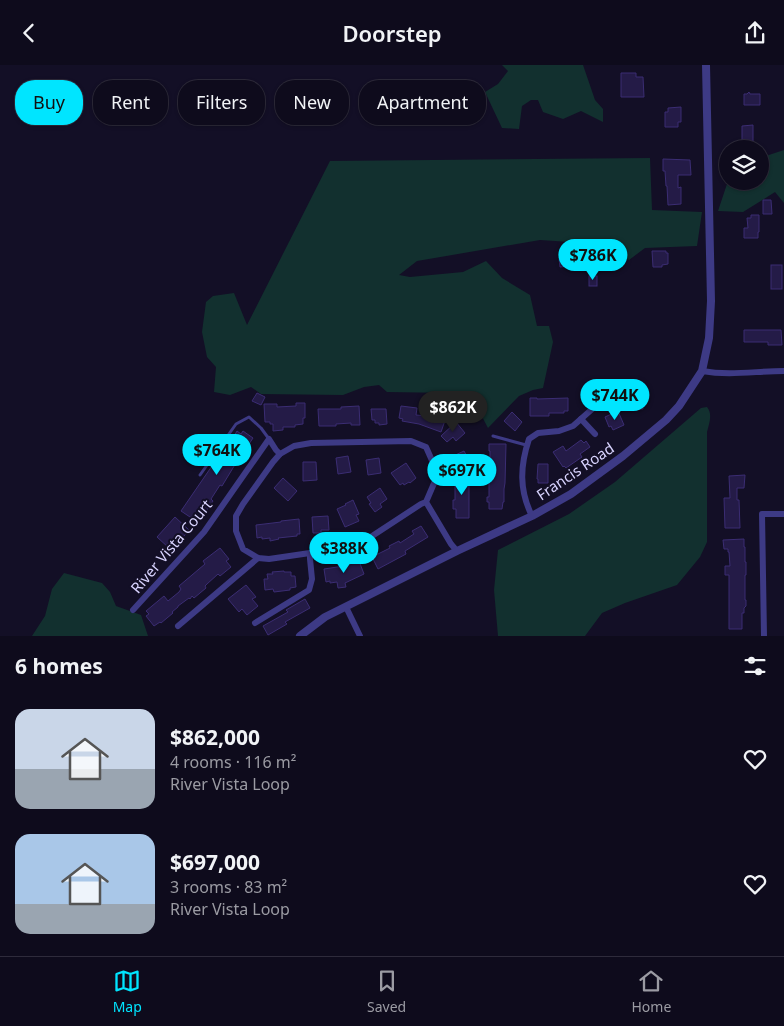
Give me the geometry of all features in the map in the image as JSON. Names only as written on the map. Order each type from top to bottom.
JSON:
[{"type":"street","name":"Francis Road","points":[[300,636],[325,617],[457,551],[532,517],[571,494],[623,456],[679,407],[702,371],[709,339],[711,301],[706,65]]},
{"type":"street","points":[[702,371],[716,374],[733,374],[784,371]]},
{"type":"street","points":[[532,517],[522,486],[522,465],[528,442],[538,433],[559,431],[573,426],[599,403]]},
{"type":"street","points":[[581,419],[595,434]]},
{"type":"street","points":[[269,439],[280,454]]},
{"type":"street","name":"River Vista Court","points":[[133,610],[204,532],[269,439]]},
{"type":"street","points":[[411,441],[426,447],[434,465],[435,481],[426,503],[421,504],[363,542],[344,548],[310,554],[269,559],[258,558],[243,549],[236,531],[236,516],[273,462],[280,454],[294,446],[310,443],[411,441]]},
{"type":"street","points":[[426,503],[457,551]]},
{"type":"street","points":[[764,636],[762,514],[784,514]]},
{"type":"street","points":[[256,623],[309,590],[312,579],[310,554]]},
{"type":"street","points":[[178,627],[258,558]]},
{"type":"street","points":[[346,607],[360,636]]},
{"type":"lane","points":[[200,475],[236,424],[248,417],[262,428],[269,439]]},
{"type":"lane","points":[[493,436],[528,442]]},
{"type":"green space","points":[[502,65],[583,65],[595,100],[603,109],[603,122],[581,111],[563,119],[543,112],[538,100],[531,100],[522,106],[519,129],[502,128],[486,91],[498,84],[508,71]]},
{"type":"green space","points":[[784,150],[784,203],[775,192],[743,212],[718,211],[725,190],[769,190],[769,155]]},
{"type":"green space","points":[[650,158],[652,210],[702,212],[697,246],[645,248],[629,260],[570,242],[540,240],[417,261],[399,275],[410,277],[463,272],[486,261],[502,278],[530,295],[537,326],[549,326],[553,342],[543,388],[519,396],[488,428],[478,409],[452,393],[387,392],[379,385],[364,387],[343,395],[261,394],[251,387],[230,395],[214,392],[216,367],[207,357],[202,332],[206,302],[213,296],[234,293],[247,325],[330,161]]},
{"type":"green space","points":[[707,407],[710,416],[707,432],[707,542],[700,557],[677,585],[602,613],[585,636],[498,636],[494,590],[498,550],[569,514],[615,482],[701,408]]},
{"type":"green space","points":[[64,573],[102,583],[110,592],[116,606],[141,615],[148,636],[32,636],[45,616],[52,589]]},
{"type":"building","points":[[621,73],[636,73],[636,77],[643,77],[644,97],[621,97]]},
{"type":"building","points":[[749,92],[750,94],[760,94],[760,105],[744,105],[744,94]]},
{"type":"building","points":[[681,107],[681,122],[678,122],[678,127],[665,127],[665,112],[668,112],[668,108]]},
{"type":"building","points":[[753,125],[753,140],[742,140],[742,126]]},
{"type":"building","points":[[663,159],[690,160],[691,175],[678,175],[678,188],[681,187],[681,204],[668,205]]},
{"type":"building","points":[[763,200],[771,200],[772,214],[763,214]]},
{"type":"building","points":[[751,215],[759,215],[758,238],[744,238],[744,228],[748,228],[747,218],[751,218]]},
{"type":"building","points":[[652,251],[666,251],[668,253],[668,264],[662,265],[662,267],[653,267]]},
{"type":"building","points":[[585,256],[585,265],[560,267],[559,259]]},
{"type":"building","points":[[771,265],[782,265],[782,289],[771,289]]},
{"type":"building","points":[[589,276],[597,276],[597,286],[589,286]]},
{"type":"building","points":[[744,330],[781,330],[782,345],[768,345],[768,342],[744,342]]},
{"type":"building","points":[[625,391],[642,391],[643,409],[625,409]]},
{"type":"building","points":[[257,393],[265,397],[261,405],[252,401]]},
{"type":"building","points":[[530,398],[568,398],[568,411],[564,411],[564,413],[549,413],[549,416],[530,416]]},
{"type":"building","points":[[296,403],[305,403],[303,424],[295,425],[295,427],[283,427],[283,430],[273,431],[273,424],[265,422],[264,404],[277,404],[277,407],[296,406]]},
{"type":"building","points":[[359,406],[360,425],[351,425],[351,423],[336,424],[336,426],[319,426],[318,409],[341,409],[341,407]]},
{"type":"building","points":[[401,406],[417,408],[416,415],[427,416],[430,408],[448,412],[441,432],[419,424],[402,421],[403,419],[399,418]]},
{"type":"building","points":[[371,409],[386,409],[387,424],[379,425],[379,423],[375,423],[375,420],[372,420]]},
{"type":"building","points":[[618,411],[624,425],[613,430],[611,426],[609,427],[605,417]]},
{"type":"building","points":[[512,412],[522,422],[515,431],[504,421]]},
{"type":"building","points":[[456,422],[465,433],[456,441],[453,437],[447,442],[441,436]]},
{"type":"building","points":[[237,431],[241,434],[243,431],[253,438],[250,445],[241,458],[239,458],[222,486],[220,485],[211,499],[213,501],[200,520],[197,519],[196,521],[181,511]]},
{"type":"building","points":[[581,440],[584,443],[586,441],[590,447],[580,454],[582,457],[566,468],[563,467],[553,452],[563,446],[566,451]]},
{"type":"building","points":[[489,444],[506,444],[504,502],[502,509],[489,509],[489,502],[487,502],[487,497],[489,497],[488,471],[490,471]]},
{"type":"building","points":[[464,451],[471,464],[458,470],[451,457]]},
{"type":"building","points":[[348,456],[351,472],[338,474],[336,458]]},
{"type":"building","points":[[379,458],[381,473],[368,475],[366,460]]},
{"type":"building","points":[[303,462],[316,462],[317,480],[303,481]]},
{"type":"building","points":[[406,463],[416,478],[410,483],[400,485],[391,473]]},
{"type":"building","points":[[538,464],[548,464],[548,483],[538,483]]},
{"type":"building","points":[[453,475],[469,475],[469,518],[456,518],[456,509],[453,509],[455,483],[453,483]]},
{"type":"building","points":[[745,475],[744,488],[737,488],[740,528],[725,528],[724,498],[730,498],[729,476]]},
{"type":"building","points":[[283,478],[297,491],[288,501],[274,488]]},
{"type":"building","points":[[380,488],[387,499],[380,504],[382,507],[375,512],[369,504],[371,503],[367,497]]},
{"type":"building","points":[[353,500],[359,514],[356,515],[359,521],[345,527],[337,509]]},
{"type":"building","points":[[328,516],[329,530],[313,533],[312,517]]},
{"type":"building","points":[[175,517],[189,530],[174,548],[171,545],[169,548],[157,537]]},
{"type":"building","points":[[299,519],[300,534],[297,534],[297,536],[270,541],[270,538],[257,538],[256,525]]},
{"type":"building","points":[[421,526],[428,537],[405,551],[406,554],[378,569],[372,557],[399,541],[400,543],[414,534],[412,531]]},
{"type":"building","points":[[744,539],[746,606],[744,613],[742,613],[742,629],[729,629],[729,575],[725,575],[725,566],[730,566],[729,552],[728,549],[724,549],[723,540]]},
{"type":"building","points":[[220,548],[229,559],[226,561],[231,567],[220,576],[218,574],[194,598],[192,596],[189,598],[161,623],[154,626],[146,616],[149,614],[146,611],[164,596],[168,601],[179,592],[181,589],[179,586],[205,564],[203,561]]},
{"type":"building","points":[[359,561],[364,574],[345,583],[346,587],[338,588],[337,582],[326,582],[324,569],[344,566]]},
{"type":"building","points":[[284,571],[291,572],[291,576],[295,576],[296,587],[290,588],[290,590],[274,592],[273,589],[265,590],[264,579],[268,579],[267,574]]},
{"type":"building","points":[[246,585],[256,597],[252,599],[258,606],[247,615],[242,609],[239,612],[228,599]]},
{"type":"building","points":[[305,599],[310,608],[285,622],[287,624],[268,635],[263,626],[288,612],[286,610]]}]
